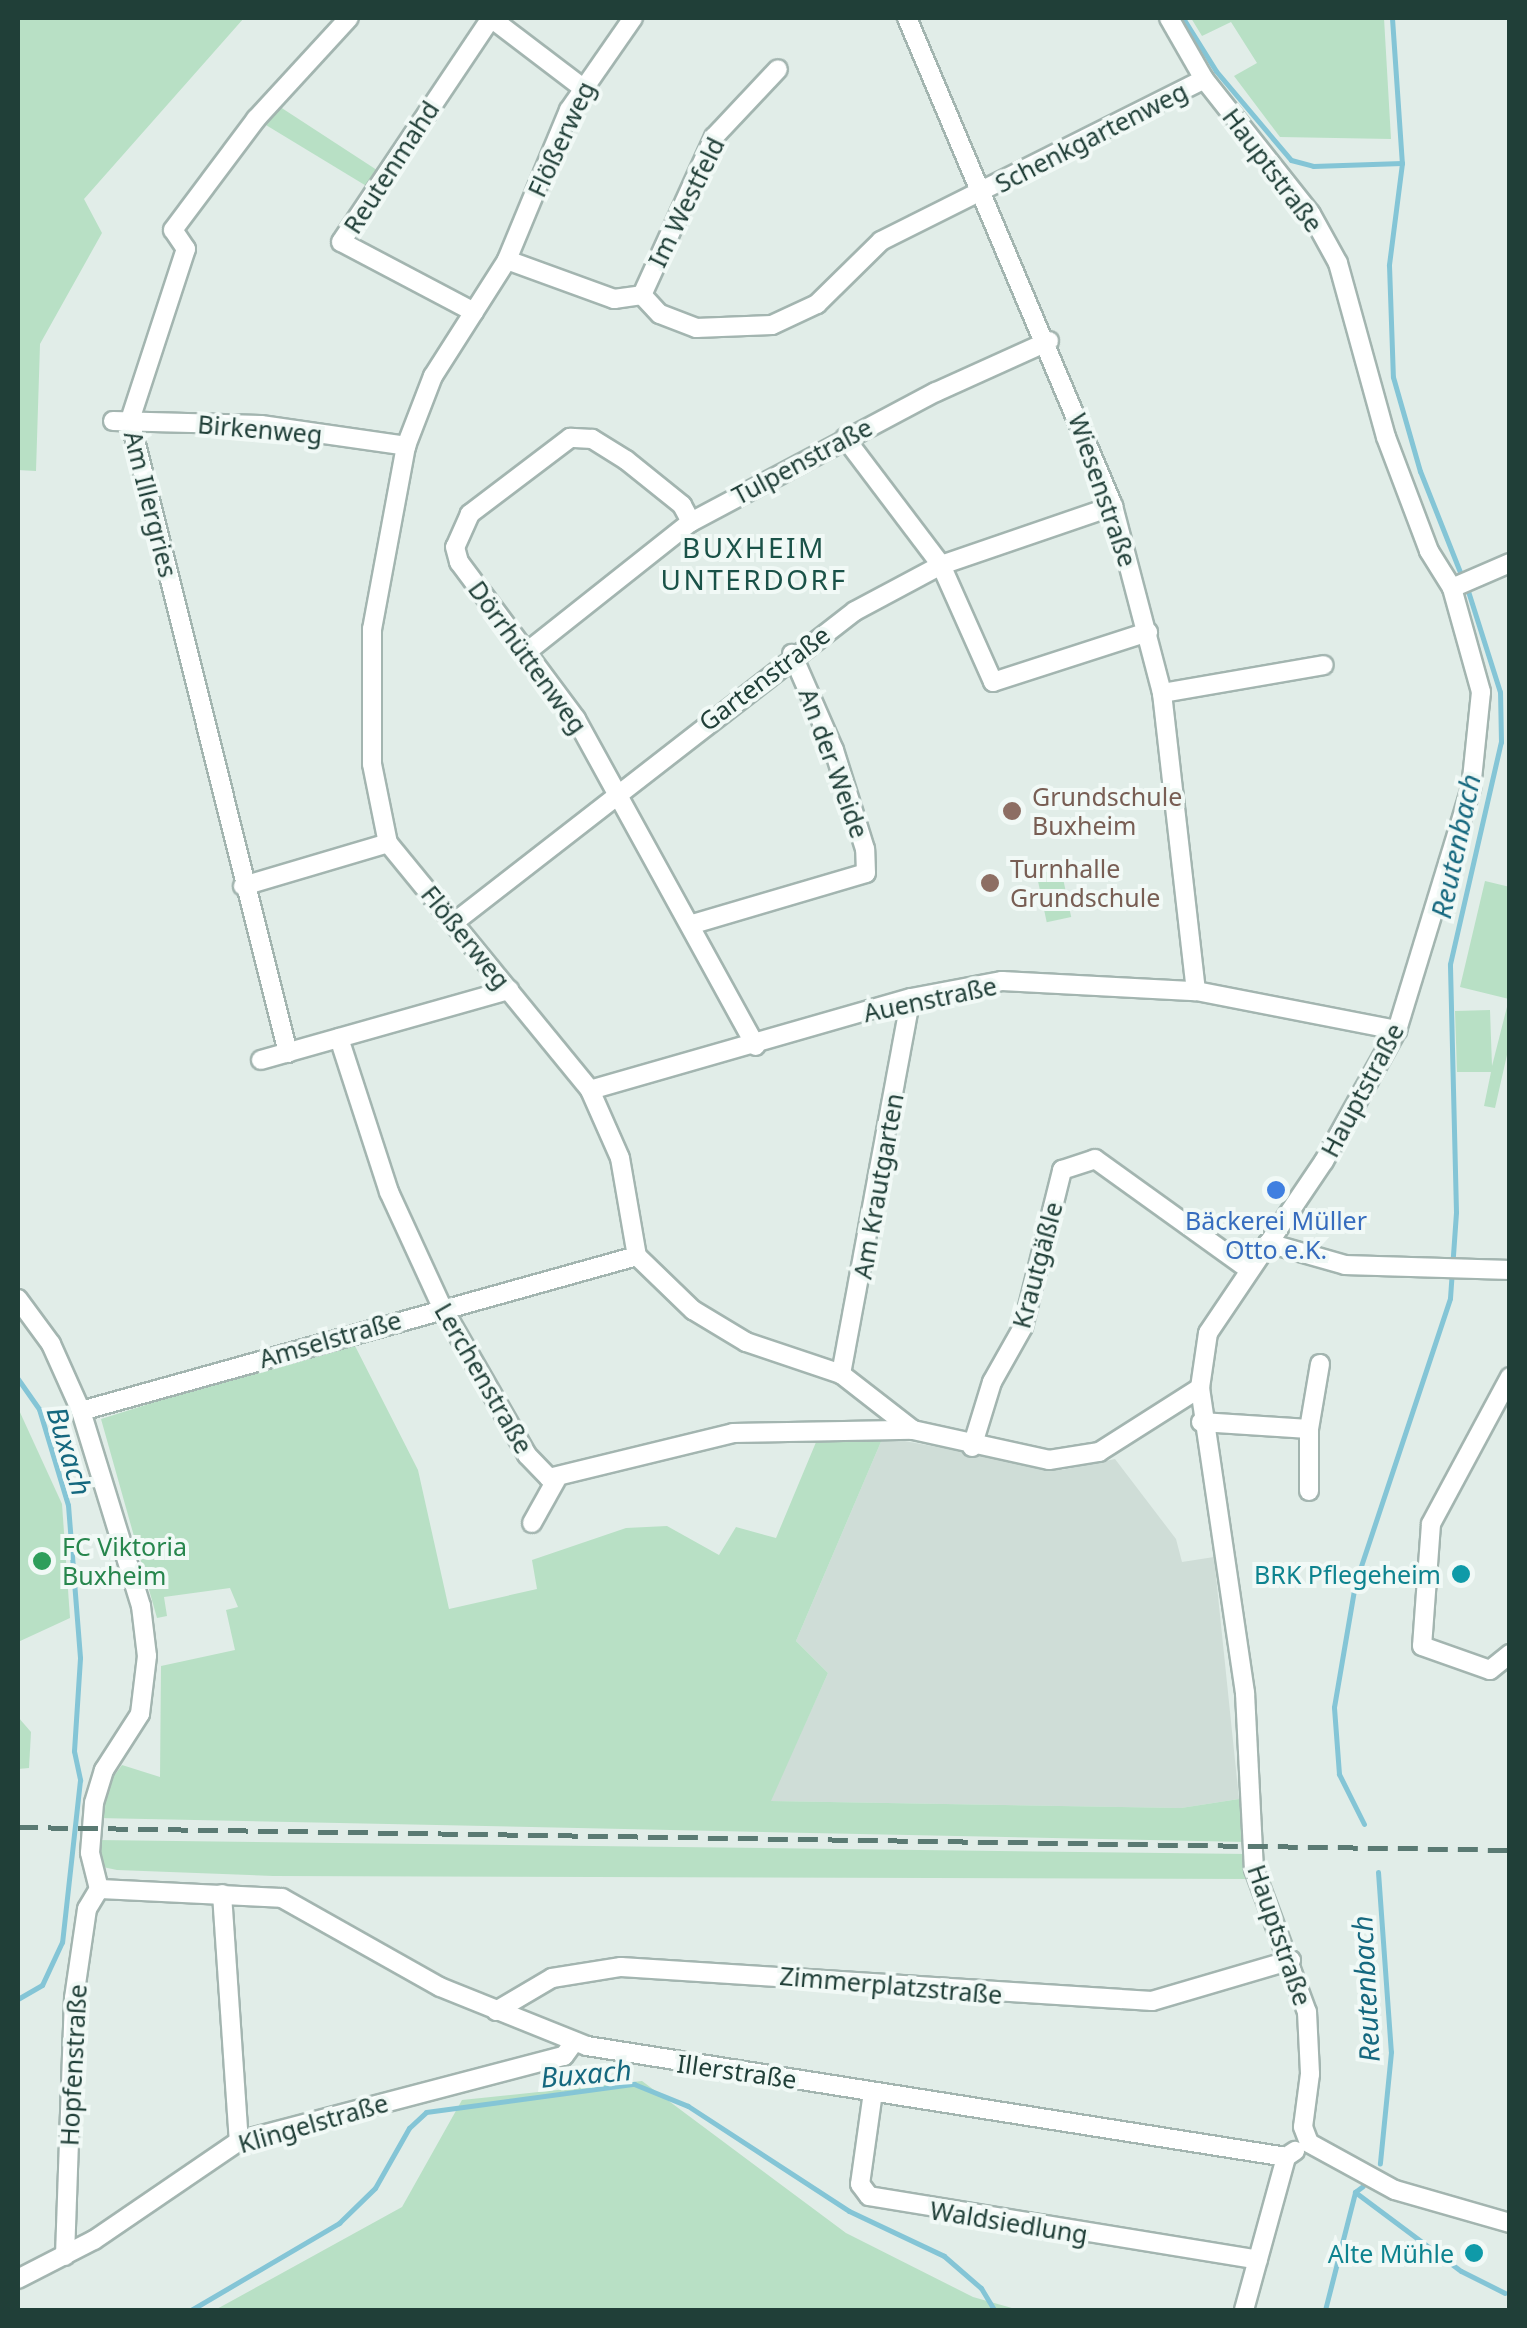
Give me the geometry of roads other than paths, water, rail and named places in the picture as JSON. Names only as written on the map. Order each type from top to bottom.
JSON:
[{"type":"street","name":"Am Illergries","points":[[288,1053],[122,420],[186,249],[173,230],[256,119],[349,18]]},
{"type":"street","name":"Reutenmahd","points":[[474,312],[341,242],[490,18],[583,88]]},
{"type":"street","name":"Flößerweg","points":[[632,18],[583,88],[507,260],[433,376],[406,446],[372,629],[372,764],[388,843],[456,920],[590,1090],[620,1158],[636,1256]]},
{"type":"street","name":"Wiesenstraße","points":[[908,18],[978,194],[1049,342],[1113,506],[1162,694],[1196,992]]},
{"type":"street","name":"Hauptstraße","points":[[1169,18],[1204,79],[1311,214],[1338,263],[1386,437],[1429,551],[1452,588],[1478,668],[1480,741],[1458,838],[1397,1030],[1324,1161],[1208,1333],[1200,1388],[1201,1422],[1243,1676],[1254,1869],[1291,1960],[1311,2040],[1303,2127],[1309,2143]]},
{"type":"street","name":"Im Westfeld","points":[[642,295],[714,137],[778,69]]},
{"type":"street","name":"Schenkgartenweg","points":[[978,194],[1204,79]]},
{"type":"street","name":"Im Westfeld","points":[[642,295],[660,314],[696,328],[772,325],[816,304],[881,241],[978,194]]},
{"type":"street","name":"Im Westfeld","points":[[507,260],[614,299],[642,295]]},
{"type":"street","name":"Tulpenstraße","points":[[528,651],[691,522],[845,438],[1049,342]]},
{"type":"street","name":"Birkenweg","points":[[122,420],[261,425],[406,446]]},
{"type":"street","name":"Dörrhüttenweg","points":[[691,522],[664,488],[606,445],[570,438],[544,453],[470,514],[454,540],[458,562],[528,651],[619,790],[756,1046]]},
{"type":"street","points":[[845,438],[940,565],[993,682],[1148,632]]},
{"type":"street","name":"Gartenstraße","points":[[456,920],[792,654],[940,565],[1113,506]]},
{"type":"street","points":[[1452,588],[1469,577],[1510,563]]},
{"type":"street","name":"An der Weide","points":[[693,924],[866,873],[865,849],[834,750],[792,654]]},
{"type":"street","points":[[1162,694],[1324,665]]},
{"type":"street","points":[[244,886],[388,843]]},
{"type":"street","name":"Auenstraße","points":[[590,1090],[756,1046],[911,998],[1002,981],[1196,992],[1397,1030]]},
{"type":"street","points":[[261,1060],[509,990]]},
{"type":"street","name":"Am Krautgarten","points":[[840,1374],[911,998]]},
{"type":"street","name":"Lerchenstraße","points":[[339,1038],[389,1192],[442,1306],[527,1455],[556,1480]]},
{"type":"street","name":"Krautgäßle","points":[[972,1447],[992,1382],[1023,1327],[1062,1170],[1095,1160],[1248,1269]]},
{"type":"street","points":[[1268,1242],[1345,1264],[1450,1272],[1510,1270]]},
{"type":"street","points":[[636,1256],[693,1310],[746,1342],[840,1374],[913,1430]]},
{"type":"street","name":"Amselstraße","points":[[82,1411],[442,1306],[636,1256]]},
{"type":"street","name":"Hopfenstraße","points":[[18,1299],[51,1344],[82,1411],[142,1606],[147,1656],[140,1714],[104,1770],[94,1803],[97,1883],[87,1909],[74,1998],[65,2256]]},
{"type":"street","points":[[1309,1492],[1309,1429],[1320,1364]]},
{"type":"street","points":[[1510,1378],[1431,1524],[1422,1646],[1490,1670],[1510,1654]]},
{"type":"street","points":[[532,1523],[556,1480],[753,1430],[913,1430],[972,1447],[1074,1459],[1128,1438],[1200,1388]]},
{"type":"street","points":[[1201,1422],[1309,1429]]},
{"type":"street","name":"Illerstraße","points":[[97,1883],[288,1901],[401,1967],[496,2012],[574,2042],[1286,2157]]},
{"type":"street","points":[[222,1894],[239,2142]]},
{"type":"street","name":"Zimmerplatzstraße","points":[[496,2012],[552,1978],[622,1967],[1152,2000],[1291,1960]]},
{"type":"street","name":"Klingelstraße","points":[[18,2279],[65,2256],[239,2142],[564,2056],[574,2042]]},
{"type":"street","name":"Waldsiedlung","points":[[873,2092],[860,2184],[869,2196],[1258,2260]]},
{"type":"street","points":[[1244,2310],[1286,2157],[1309,2143],[1406,2194],[1510,2223]]},
{"type":"waterway","name":"Reutenbach","points":[[1183,18],[1216,71],[1291,160],[1313,166],[1402,163],[1389,265],[1393,377],[1420,471],[1462,577]]},
{"type":"waterway","points":[[1392,18],[1402,163]]},
{"type":"waterway","name":"Reutenbach","points":[[1364,1824],[1339,1774],[1334,1707],[1355,1584],[1450,1298],[1456,1212],[1450,964],[1501,742],[1500,692],[1467,588]]},
{"type":"waterway","name":"Buxach","points":[[18,1379],[39,1409],[68,1505],[80,1658],[74,1751],[80,1780],[62,1942],[42,1985],[18,1999]]},
{"type":"waterway","name":"Reutenbach","points":[[1378,1872],[1391,2052],[1380,2163]]},
{"type":"waterway","name":"Buxach","points":[[191,2310],[339,2223],[375,2188],[409,2128],[426,2112],[634,2084],[688,2106],[849,2211],[944,2256],[981,2288],[994,2310]]},
{"type":"waterway","name":"Reutenbach","points":[[1325,2310],[1355,2192],[1363,2186]]},
{"type":"waterway","points":[[1355,2192],[1461,2271],[1505,2293]]},
{"type":"railway","points":[[18,1827],[1510,1850]]},
{"type":"place","name":"Grundschule Buxheim","points":[[1012,811]]},
{"type":"place","name":"Turnhalle Grundschule","points":[[990,883]]},
{"type":"place","name":"Bäckerei Müller Otto e.K.","points":[[1276,1190]]},
{"type":"place","name":"FC Viktoria Buxheim","points":[[42,1561]]},
{"type":"place","name":"BRK Pflegeheim","points":[[1461,1574]]},
{"type":"place","name":"Alte Mühle","points":[[1474,2253]]},
{"type":"district","name":"BUXHEIM UNTERDORF","points":[[754,563]]}]
